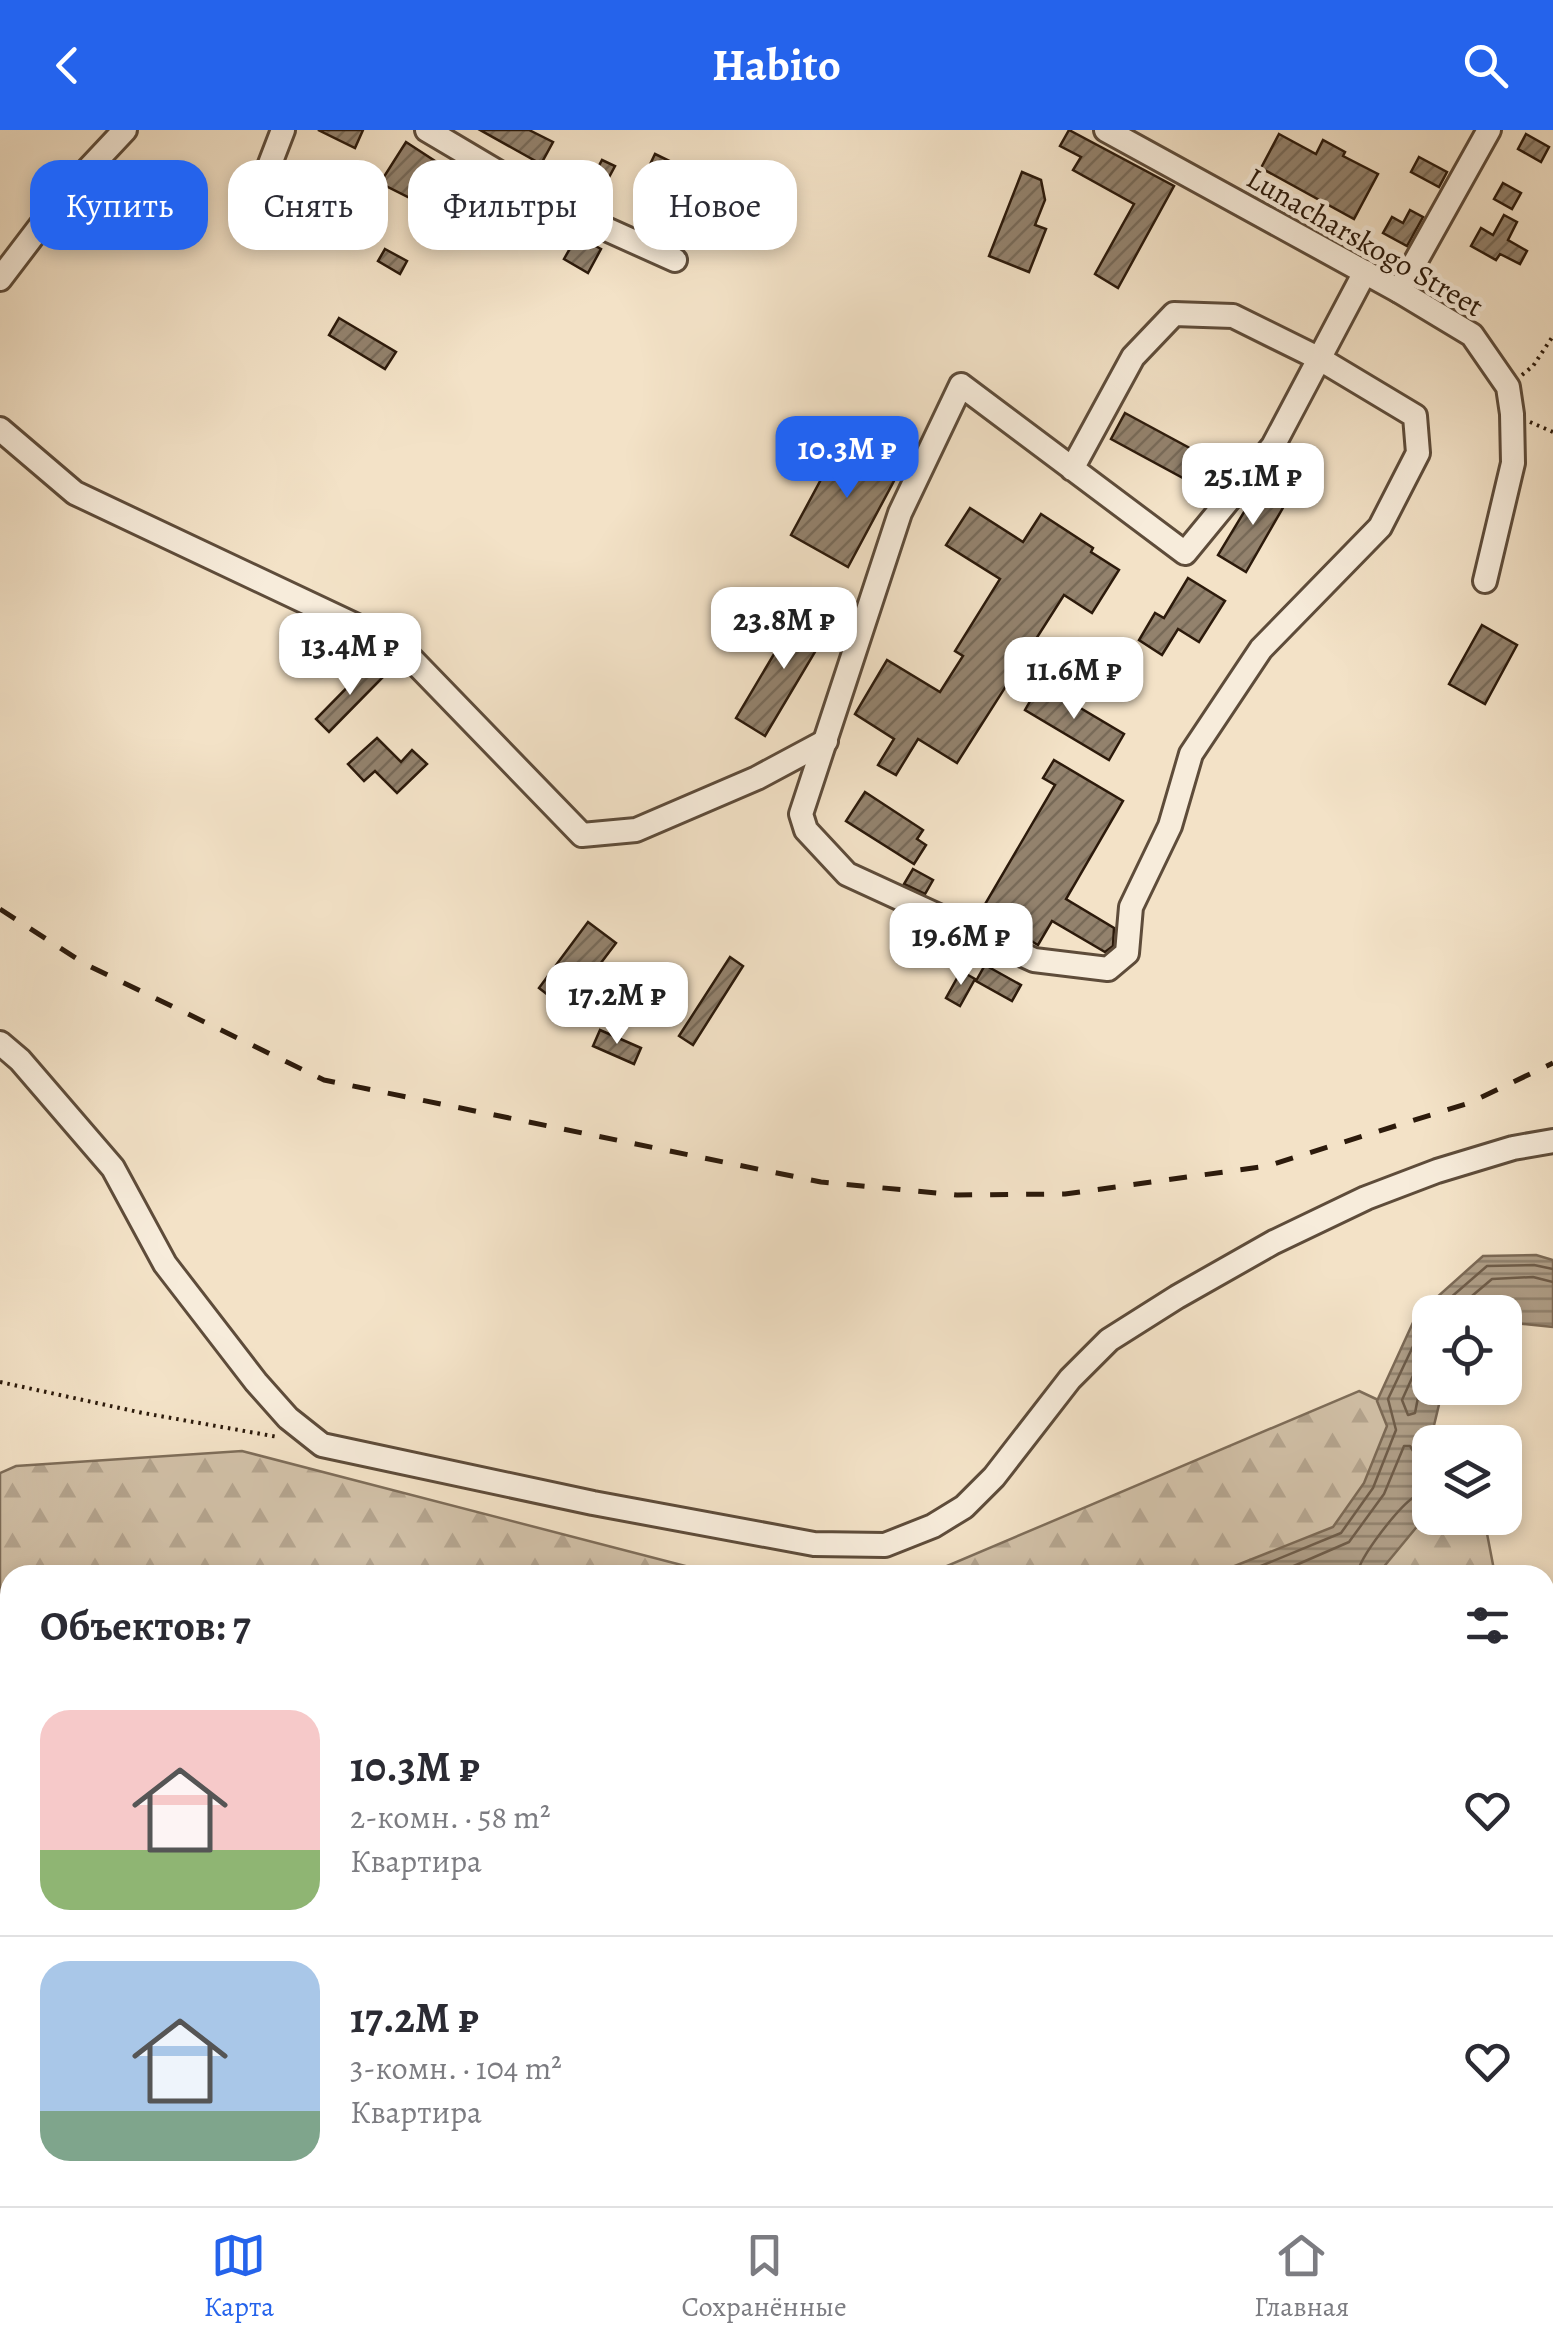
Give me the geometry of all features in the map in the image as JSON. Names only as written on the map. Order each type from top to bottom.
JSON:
[{"type":"street","points":[[0,279],[64,195],[125,130]]},
{"type":"street","points":[[271,160],[283,130]]},
{"type":"street","points":[[427,130],[557,208],[674,260]]},
{"type":"street","name":"Lunacharskogo Street","points":[[1106,130],[1399,290],[1472,335],[1508,387]]},
{"type":"street","points":[[1399,290],[1489,130]]},
{"type":"street","points":[[1072,469],[1134,357],[1174,314],[1233,316],[1320,358],[1416,416],[1418,453],[1380,527],[1261,648],[1191,754],[1170,826],[1132,907],[1128,954],[1108,969],[1034,960],[847,874],[806,830],[800,814],[900,512],[960,386],[1185,553],[1273,446],[1320,358],[1365,272]]},
{"type":"street","points":[[1486,581],[1513,463],[1508,387]]},
{"type":"street","points":[[0,430],[75,493],[398,646],[582,835],[636,830],[757,778],[826,741]]},
{"type":"street","points":[[0,1043],[20,1060],[113,1168],[165,1264],[256,1382],[288,1418],[322,1445],[814,1544],[885,1545],[933,1526],[964,1507],[994,1477],[1070,1379],[1109,1340],[1274,1242],[1366,1198],[1438,1171],[1512,1148],[1553,1141]]},
{"type":"path","points":[[1508,387],[1533,366],[1553,336]]},
{"type":"path","points":[[0,1382],[286,1438]]},
{"type":"green space","points":[[1359,1391],[1432,1425],[1412,1425],[1412,1535],[1487,1535],[1493,1565],[949,1565]]},
{"type":"green space","points":[[242,1451],[681,1565],[0,1565],[0,1473],[16,1466]]},
{"type":"water","points":[[1536,1255],[1553,1260],[1553,1327],[1522,1324],[1522,1295],[1439,1295],[1483,1256]]},
{"type":"water","points":[[1412,1325],[1412,1405],[1439,1405],[1434,1425],[1412,1425],[1412,1533],[1385,1565],[1237,1565],[1333,1527],[1364,1483],[1387,1426],[1377,1401]]},
{"type":"building","points":[[318,130],[363,130],[355,148]]},
{"type":"building","points":[[480,130],[529,130],[553,142],[543,160],[534,160]]},
{"type":"building","points":[[1069,130],[1174,186],[1118,288],[1095,274],[1134,204],[1073,170],[1081,157],[1060,146]]},
{"type":"building","points":[[1279,134],[1316,154],[1323,140],[1345,152],[1343,156],[1378,174],[1354,219],[1261,168]]},
{"type":"building","points":[[1526,134],[1549,147],[1541,162],[1518,149]]},
{"type":"building","points":[[406,142],[433,160],[408,160],[408,197],[388,187],[388,170]]},
{"type":"building","points":[[1419,157],[1447,172],[1439,187],[1411,172]]},
{"type":"building","points":[[1022,172],[1041,180],[1045,200],[1035,225],[1046,229],[1029,272],[989,256]]},
{"type":"building","points":[[1503,183],[1521,193],[1512,209],[1494,199]]},
{"type":"building","points":[[1410,210],[1423,217],[1407,246],[1383,233],[1392,217],[1403,223]]},
{"type":"building","points":[[1504,215],[1517,222],[1508,240],[1527,251],[1520,264],[1500,254],[1496,260],[1471,246],[1481,228],[1493,235]]},
{"type":"building","points":[[387,250],[407,261],[400,274],[378,261]]},
{"type":"building","points":[[569,250],[600,250],[588,273],[564,259]]},
{"type":"building","points":[[339,318],[396,352],[385,369],[329,335]]},
{"type":"building","points":[[1125,413],[1197,452],[1183,478],[1111,439]]},
{"type":"building","points":[[845,435],[902,466],[848,567],[791,535]]},
{"type":"building","points":[[1261,484],[1288,499],[1246,572],[1218,555]]},
{"type":"building","points":[[970,508],[1023,542],[1041,514],[1119,570],[1092,613],[1064,595],[957,763],[918,739],[896,775],[878,765],[894,739],[855,714],[887,660],[940,692],[963,656],[955,651],[1000,579],[946,545]]},
{"type":"building","points":[[1188,578],[1225,601],[1199,642],[1178,629],[1162,655],[1139,640],[1155,613],[1164,618]]},
{"type":"building","points":[[802,607],[831,625],[765,736],[736,718]]},
{"type":"building","points":[[1482,625],[1517,645],[1485,704],[1449,684]]},
{"type":"building","points":[[371,663],[384,676],[329,732],[316,719]]},
{"type":"building","points":[[1040,684],[1124,734],[1109,760],[1025,710]]},
{"type":"building","points":[[377,738],[401,762],[412,750],[427,764],[397,793],[375,771],[364,781],[348,764]]},
{"type":"building","points":[[1054,760],[1123,801],[1066,899],[1114,928],[1113,946],[1105,952],[1052,921],[1038,945],[981,911],[1055,785],[1043,778]]},
{"type":"building","points":[[865,792],[923,830],[917,839],[926,845],[914,864],[846,821]]},
{"type":"building","points":[[913,869],[933,880],[925,894],[904,884]]},
{"type":"building","points":[[588,922],[616,943],[566,1009],[539,988]]},
{"type":"building","points":[[730,957],[743,966],[693,1045],[679,1036]]},
{"type":"building","points":[[985,965],[1021,985],[1012,1001],[976,981]]},
{"type":"building","points":[[961,971],[975,979],[960,1006],[946,998]]},
{"type":"building","points":[[600,1030],[641,1048],[634,1064],[593,1046]]},
{"type":"railway","points":[[0,909],[85,964],[324,1080],[821,1182],[957,1195],[1065,1194],[1267,1166],[1469,1103],[1553,1063]]}]
